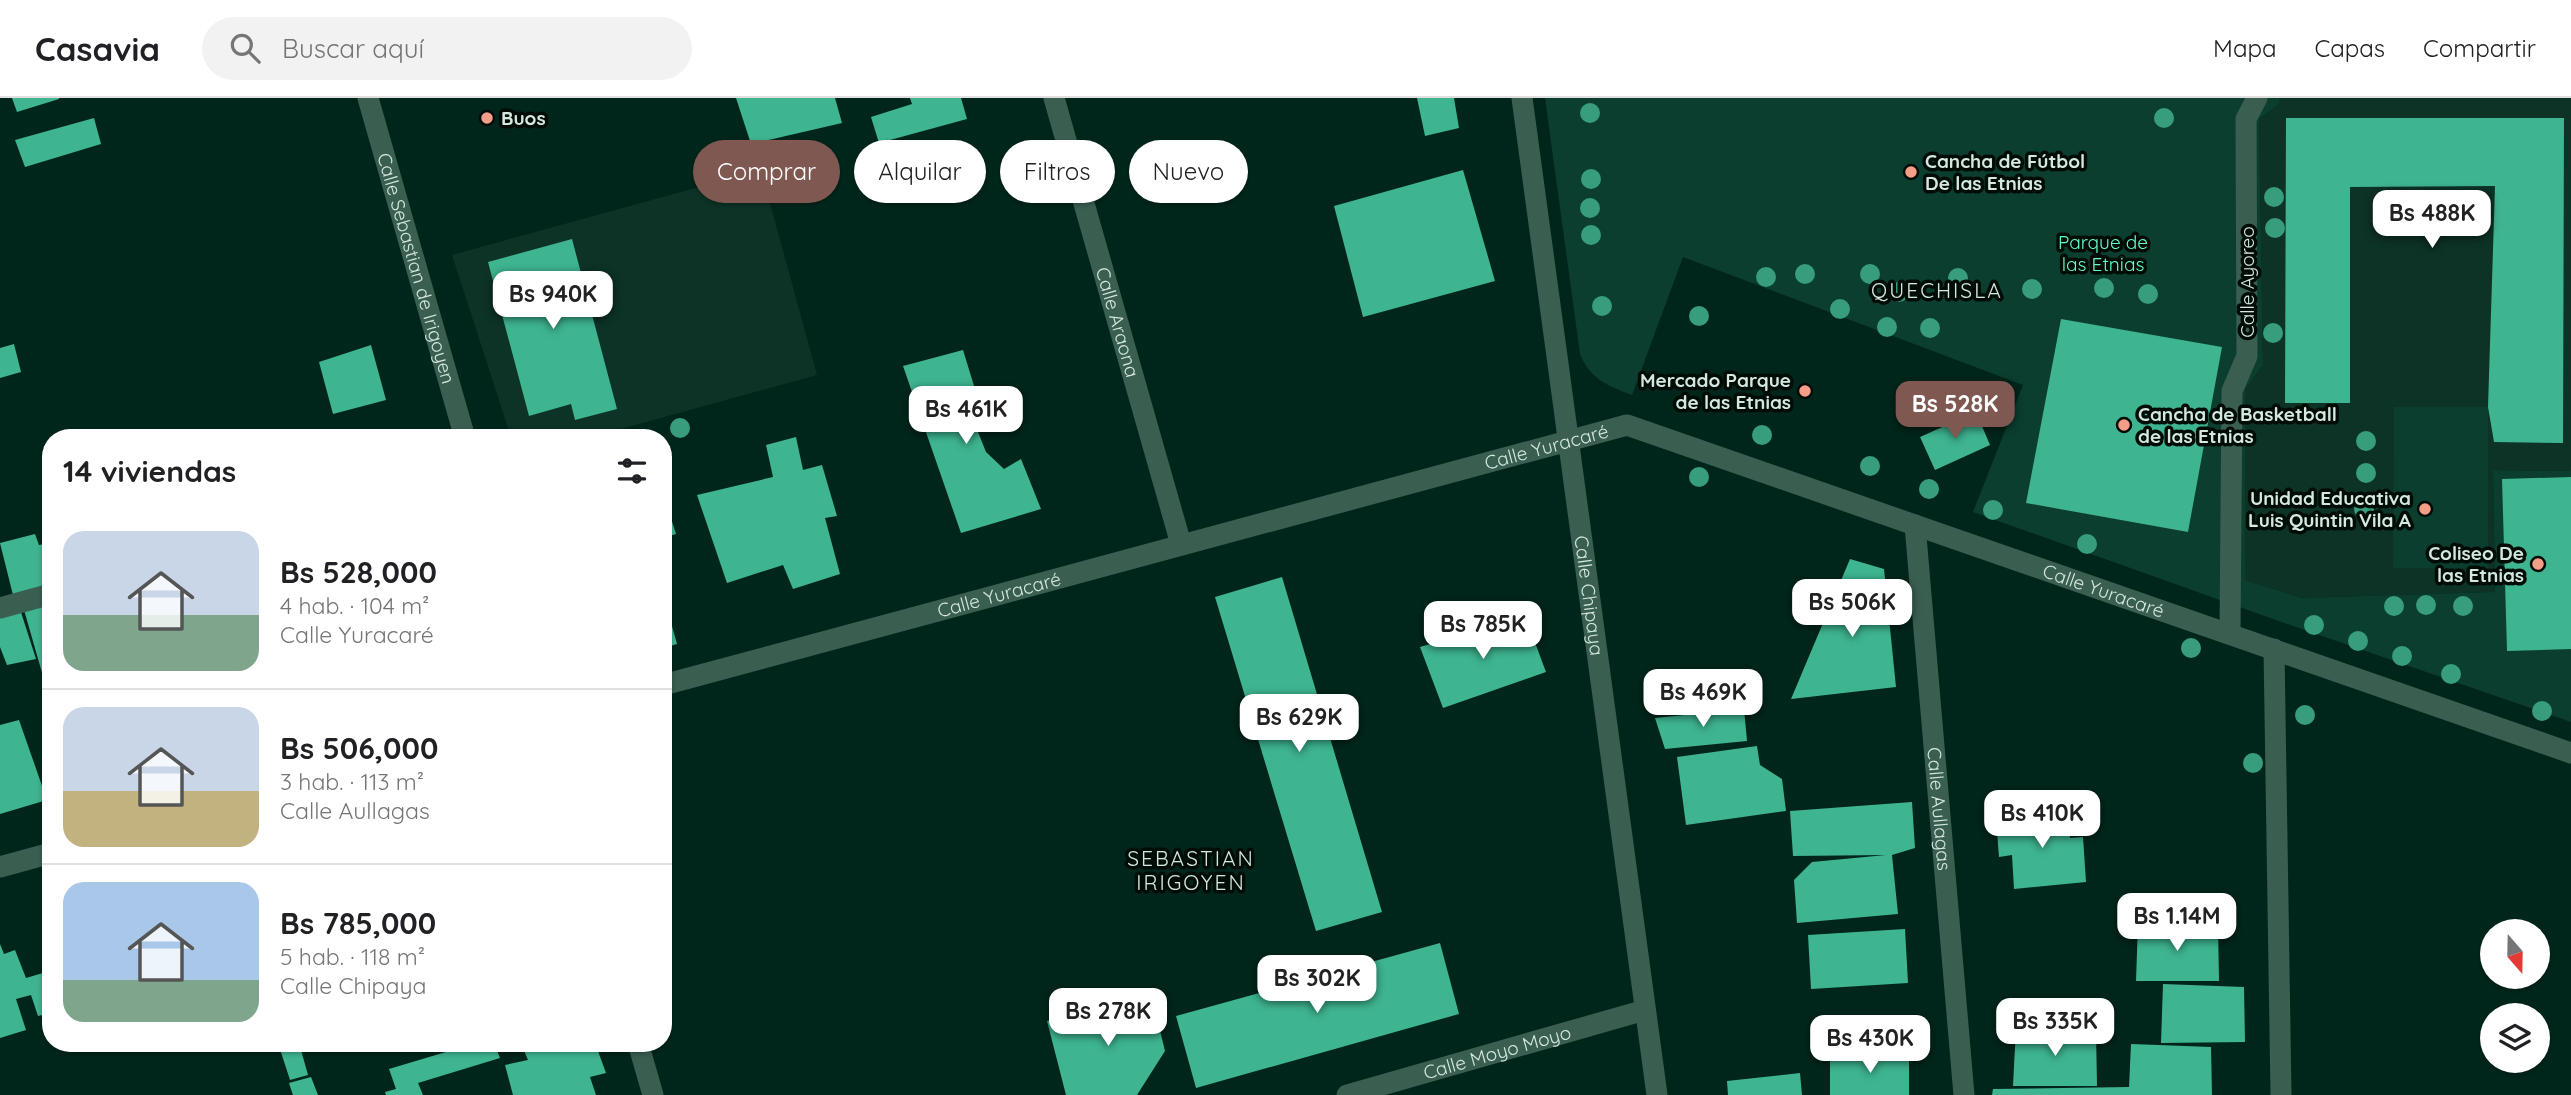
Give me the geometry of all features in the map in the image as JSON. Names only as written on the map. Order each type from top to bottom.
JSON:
[{"type":"street","name":"Calle Sebastian de Irigoyen","points":[[368,98],[462,429]]},
{"type":"street","name":"Calle Araona","points":[[1054,98],[1181,544]]},
{"type":"street","name":"Calle Chipaya","points":[[1522,98],[1657,1095]]},
{"type":"street","name":"Calle Ayoreo","points":[[2230,632],[2232,391],[2248,356],[2246,119],[2257,98]]},
{"type":"street","name":"Calle Yuracaré","points":[[672,683],[1627,425],[2571,752]]},
{"type":"street","name":"Calle Aullagas","points":[[1915,525],[1964,1095]]},
{"type":"street","points":[[0,608],[42,596]]},
{"type":"street","points":[[2274,649],[2281,1095]]},
{"type":"street","points":[[0,867],[42,855]]},
{"type":"street","name":"Calle Moyo Moyo","points":[[1347,1095],[1645,1010]]},
{"type":"street","points":[[641,1052],[653,1095]]},
{"type":"shaded area","points":[[2279,98],[2571,98],[2571,471],[2493,470],[2495,592],[2302,598],[2245,580],[2245,390],[2263,365],[2259,119],[2279,104]]},
{"type":"shaded area","points":[[693,189],[693,203],[770,203],[817,375],[621,429],[508,429],[452,255]]},
{"type":"green space","name":"Parque de las Etnias","points":[[1545,98],[2279,98],[2279,104],[2259,119],[2263,365],[2245,390],[2245,580],[2302,598],[2495,592],[2493,470],[2571,471],[2571,722],[1973,512],[2023,385],[1683,257],[1632,395],[1601,380],[1589,370],[1580,354]]},
{"type":"green space","points":[[2394,407],[2488,407],[2488,568],[2393,568]]},
{"type":"building","points":[[12,98],[59,98],[59,99],[17,112]]},
{"type":"building","points":[[736,98],[835,98],[842,123],[768,140],[750,140]]},
{"type":"building","points":[[910,98],[961,98],[967,119],[890,140],[878,140],[871,117],[912,104]]},
{"type":"building","points":[[1417,98],[1454,98],[1459,128],[1425,136]]},
{"type":"building","points":[[94,118],[101,144],[25,167],[15,140]]},
{"type":"building","points":[[2286,118],[2564,118],[2563,443],[2494,442],[2488,407],[2495,186],[2350,187],[2350,403],[2285,403]]},
{"type":"building","points":[[1463,170],[1495,281],[1363,317],[1334,206]]},
{"type":"building","points":[[572,239],[617,409],[575,420],[571,404],[529,416],[488,262]]},
{"type":"building","name":"Cancha de Basketball de las Etnias","points":[[2061,319],[2222,347],[2188,532],[2026,503]]},
{"type":"building","points":[[14,344],[21,372],[0,378],[0,348]]},
{"type":"building","points":[[371,345],[386,400],[333,414],[319,362]]},
{"type":"building","points":[[963,350],[982,412],[972,417],[986,452],[1004,469],[1021,459],[1041,509],[961,533],[903,366]]},
{"type":"building","points":[[1976,412],[1990,445],[1935,470],[1920,437]]},
{"type":"building","points":[[796,437],[803,470],[822,465],[837,516],[825,518],[840,574],[793,589],[783,565],[727,583],[697,495],[773,477],[766,445]]},
{"type":"building","name":"Coliseo De las Etnias","points":[[2571,477],[2571,649],[2507,651],[2502,479]]},
{"type":"building","points":[[35,534],[39,545],[42,544],[42,589],[13,595],[0,543]]},
{"type":"building","points":[[1850,559],[1884,569],[1896,687],[1791,699]]},
{"type":"building","points":[[1282,577],[1382,912],[1316,931],[1215,597]]},
{"type":"building","points":[[42,605],[42,673],[24,610]]},
{"type":"building","points":[[19,606],[36,659],[7,665],[0,647],[0,612]]},
{"type":"building","points":[[1525,616],[1546,672],[1443,708],[1420,647]]},
{"type":"building","points":[[672,626],[677,644],[672,645]]},
{"type":"building","points":[[1744,709],[1747,741],[1665,749],[1655,718]]},
{"type":"building","points":[[19,720],[42,786],[42,801],[0,814],[0,725]]},
{"type":"building","points":[[1757,746],[1760,765],[1782,779],[1786,811],[1686,825],[1677,757]]},
{"type":"building","points":[[1912,802],[1915,848],[1892,855],[1898,914],[1797,923],[1794,880],[1812,862],[1886,855],[1793,856],[1790,811]]},
{"type":"building","points":[[2068,811],[2070,838],[2083,837],[2086,882],[2014,889],[2012,855],[1999,857],[1996,818]]},
{"type":"building","points":[[2138,923],[2218,926],[2219,981],[2136,981]]},
{"type":"building","points":[[1905,929],[1908,983],[1811,989],[1808,935]]},
{"type":"building","points":[[1440,943],[1459,1014],[1196,1088],[1176,1016]]},
{"type":"building","points":[[0,944],[4,954],[15,950],[26,978],[42,973],[42,1015],[38,1016],[31,995],[16,999],[26,1030],[0,1038]]},
{"type":"building","points":[[2163,984],[2244,987],[2245,1042],[2161,1043]]},
{"type":"building","points":[[1151,994],[1165,1051],[1137,1095],[1066,1095],[1047,1021]]},
{"type":"building","points":[[2016,1028],[2096,1031],[2097,1086],[2013,1086]]},
{"type":"building","points":[[2131,1044],[2211,1047],[2212,1095],[1992,1095],[1993,1089],[2129,1087]]},
{"type":"building","points":[[281,1052],[302,1052],[308,1075],[290,1080]]},
{"type":"building","points":[[446,1052],[498,1052],[500,1058],[418,1083],[423,1095],[386,1095],[385,1092],[396,1089],[389,1069]]},
{"type":"building","points":[[525,1052],[598,1052],[606,1073],[590,1077],[596,1095],[513,1095],[505,1065],[528,1060]]},
{"type":"building","points":[[1909,1055],[1909,1095],[1830,1095],[1830,1056]]},
{"type":"building","points":[[1800,1073],[1802,1095],[1728,1095],[1727,1081]]},
{"type":"building","points":[[311,1077],[318,1095],[293,1095],[289,1083]]},
{"type":"place","name":"Buos","points":[[487,118]]},
{"type":"place","name":"Cancha de Fútbol De las Etnias","points":[[1911,172]]},
{"type":"place","name":"Mercado Parque de las Etnias","points":[[1805,391]]},
{"type":"place","name":"Cancha de Basketball de las Etnias","points":[[2124,425]]},
{"type":"place","name":"Unidad Educativa Luis Quintin Vila A","points":[[2425,509]]},
{"type":"place","name":"Coliseo De las Etnias","points":[[2538,564]]},
{"type":"district","name":"QUECHISLA","points":[[1937,291]]},
{"type":"district","name":"SEBASTIAN IRIGOYEN","points":[[1191,871]]}]
